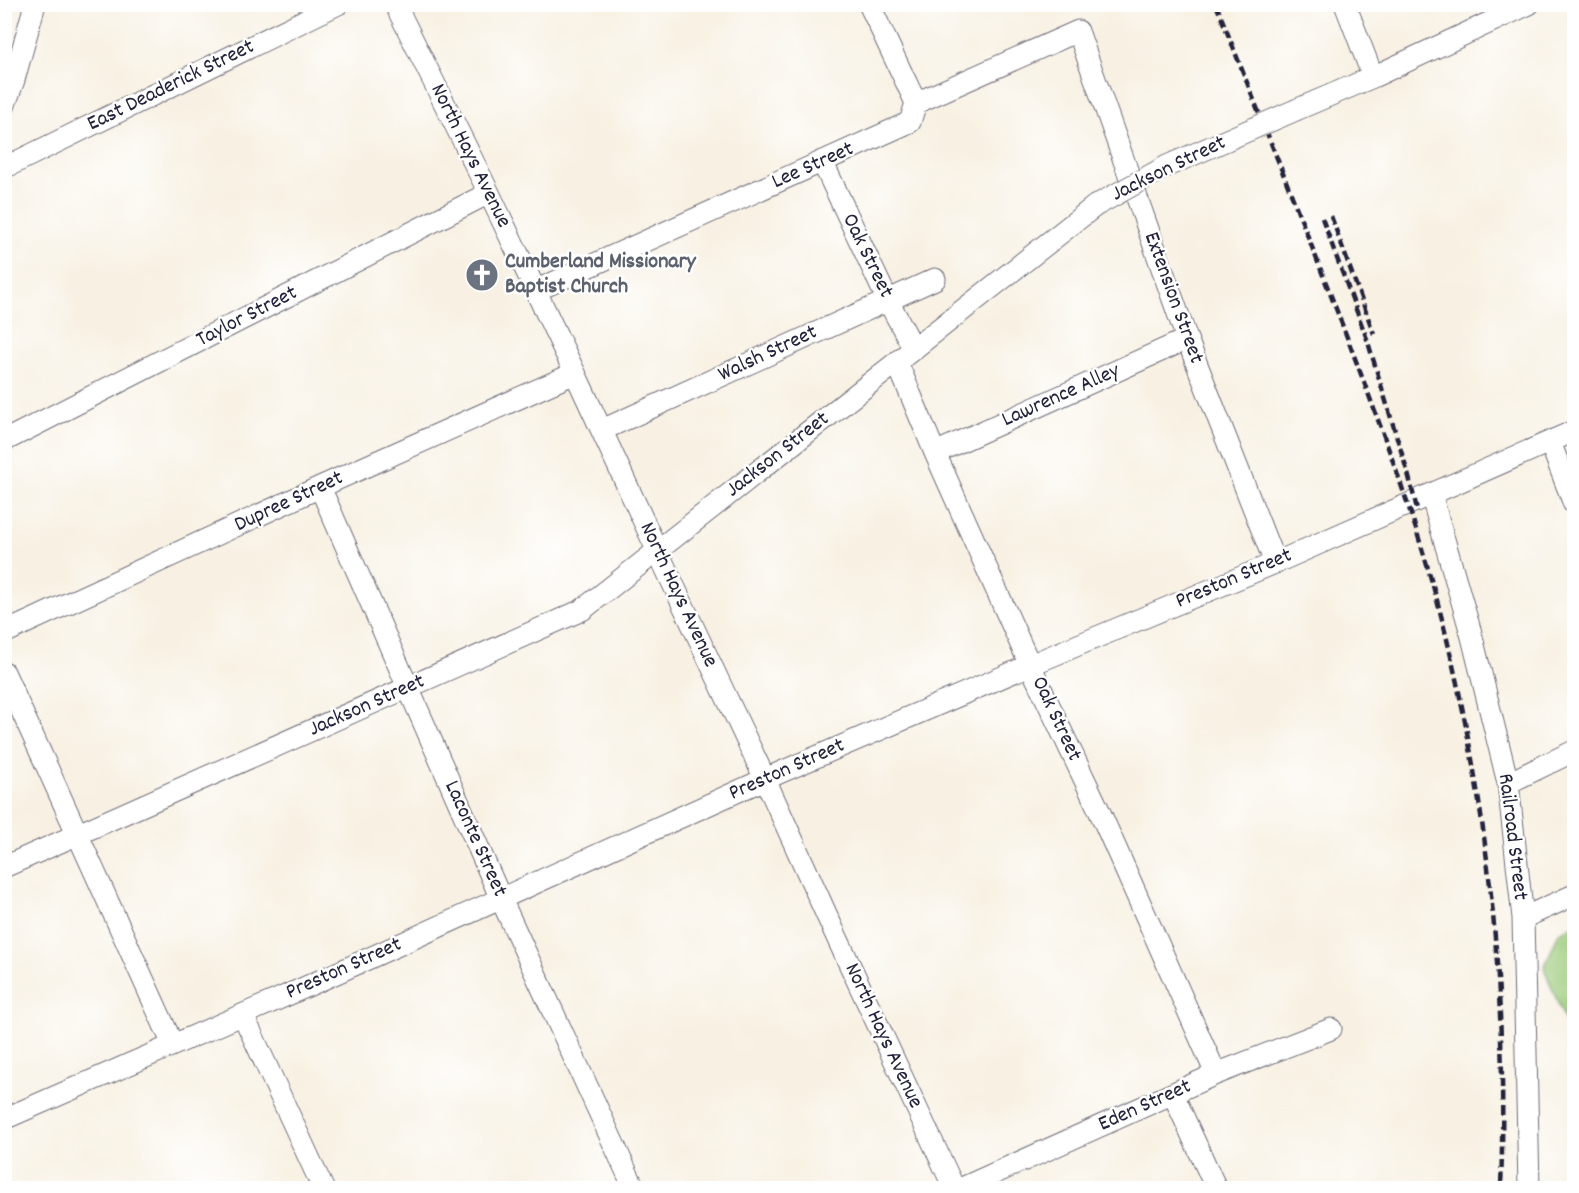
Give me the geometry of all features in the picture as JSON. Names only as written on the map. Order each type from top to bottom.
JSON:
[{"type":"street","points":[[4,107],[9,80],[35,4]]},
{"type":"street","name":"East Deaderick Street","points":[[4,168],[338,4]]},
{"type":"street","name":"North Hays Avenue","points":[[395,4],[489,193],[602,430],[954,1188]]},
{"type":"street","points":[[869,4],[916,103]]},
{"type":"street","points":[[1345,4],[1373,77]]},
{"type":"street","name":"Jackson Street","points":[[4,867],[582,610],[1095,206],[1167,166],[1373,77],[1529,4]]},
{"type":"street","name":"Extension Street","points":[[916,103],[1078,31],[1187,339],[1275,563]]},
{"type":"street","name":"Lee Street","points":[[535,291],[910,122],[916,103]]},
{"type":"street","name":"Oak Street","points":[[822,161],[887,299],[914,349]]},
{"type":"street","name":"Taylor Street","points":[[4,441],[489,193]]},
{"type":"street","name":"Walsh Street","points":[[602,430],[934,279]]},
{"type":"street","name":"Lawrence Alley","points":[[935,453],[1187,339]]},
{"type":"street","name":"Oak Street","points":[[897,363],[1030,665],[1098,808],[1216,1074]]},
{"type":"street","name":"Dupree Street","points":[[4,633],[320,487],[575,373]]},
{"type":"street","name":"Preston Street","points":[[4,1119],[243,1015],[765,779],[1275,563],[1575,431]]},
{"type":"street","points":[[1550,442],[1575,504]]},
{"type":"street","name":"Laconte Street","points":[[320,487],[501,899],[634,1188]]},
{"type":"street","name":"Railroad Street","points":[[1431,494],[1471,633],[1508,783],[1523,918],[1529,1188]]},
{"type":"street","points":[[4,672],[173,1045]]},
{"type":"street","points":[[1508,783],[1575,751]]},
{"type":"street","points":[[1523,918],[1575,895]]},
{"type":"street","points":[[243,1015],[320,1187]]},
{"type":"street","name":"Eden Street","points":[[962,1188],[1216,1074],[1331,1029]]},
{"type":"street","points":[[1173,1094],[1216,1188]]},
{"type":"green space","points":[[1574,925],[1574,1043],[1544,968],[1559,932]]},
{"type":"railway","points":[[1216,4],[1376,413],[1418,536],[1442,619],[1466,726],[1487,857],[1494,923],[1502,1055],[1501,1188]]},
{"type":"railway","points":[[1331,216],[1374,334]]},
{"type":"railway","points":[[1322,218],[1367,339],[1417,509]]},
{"type":"place","name":"Cumberland Missionary Baptist Church","points":[[482,275]]}]
